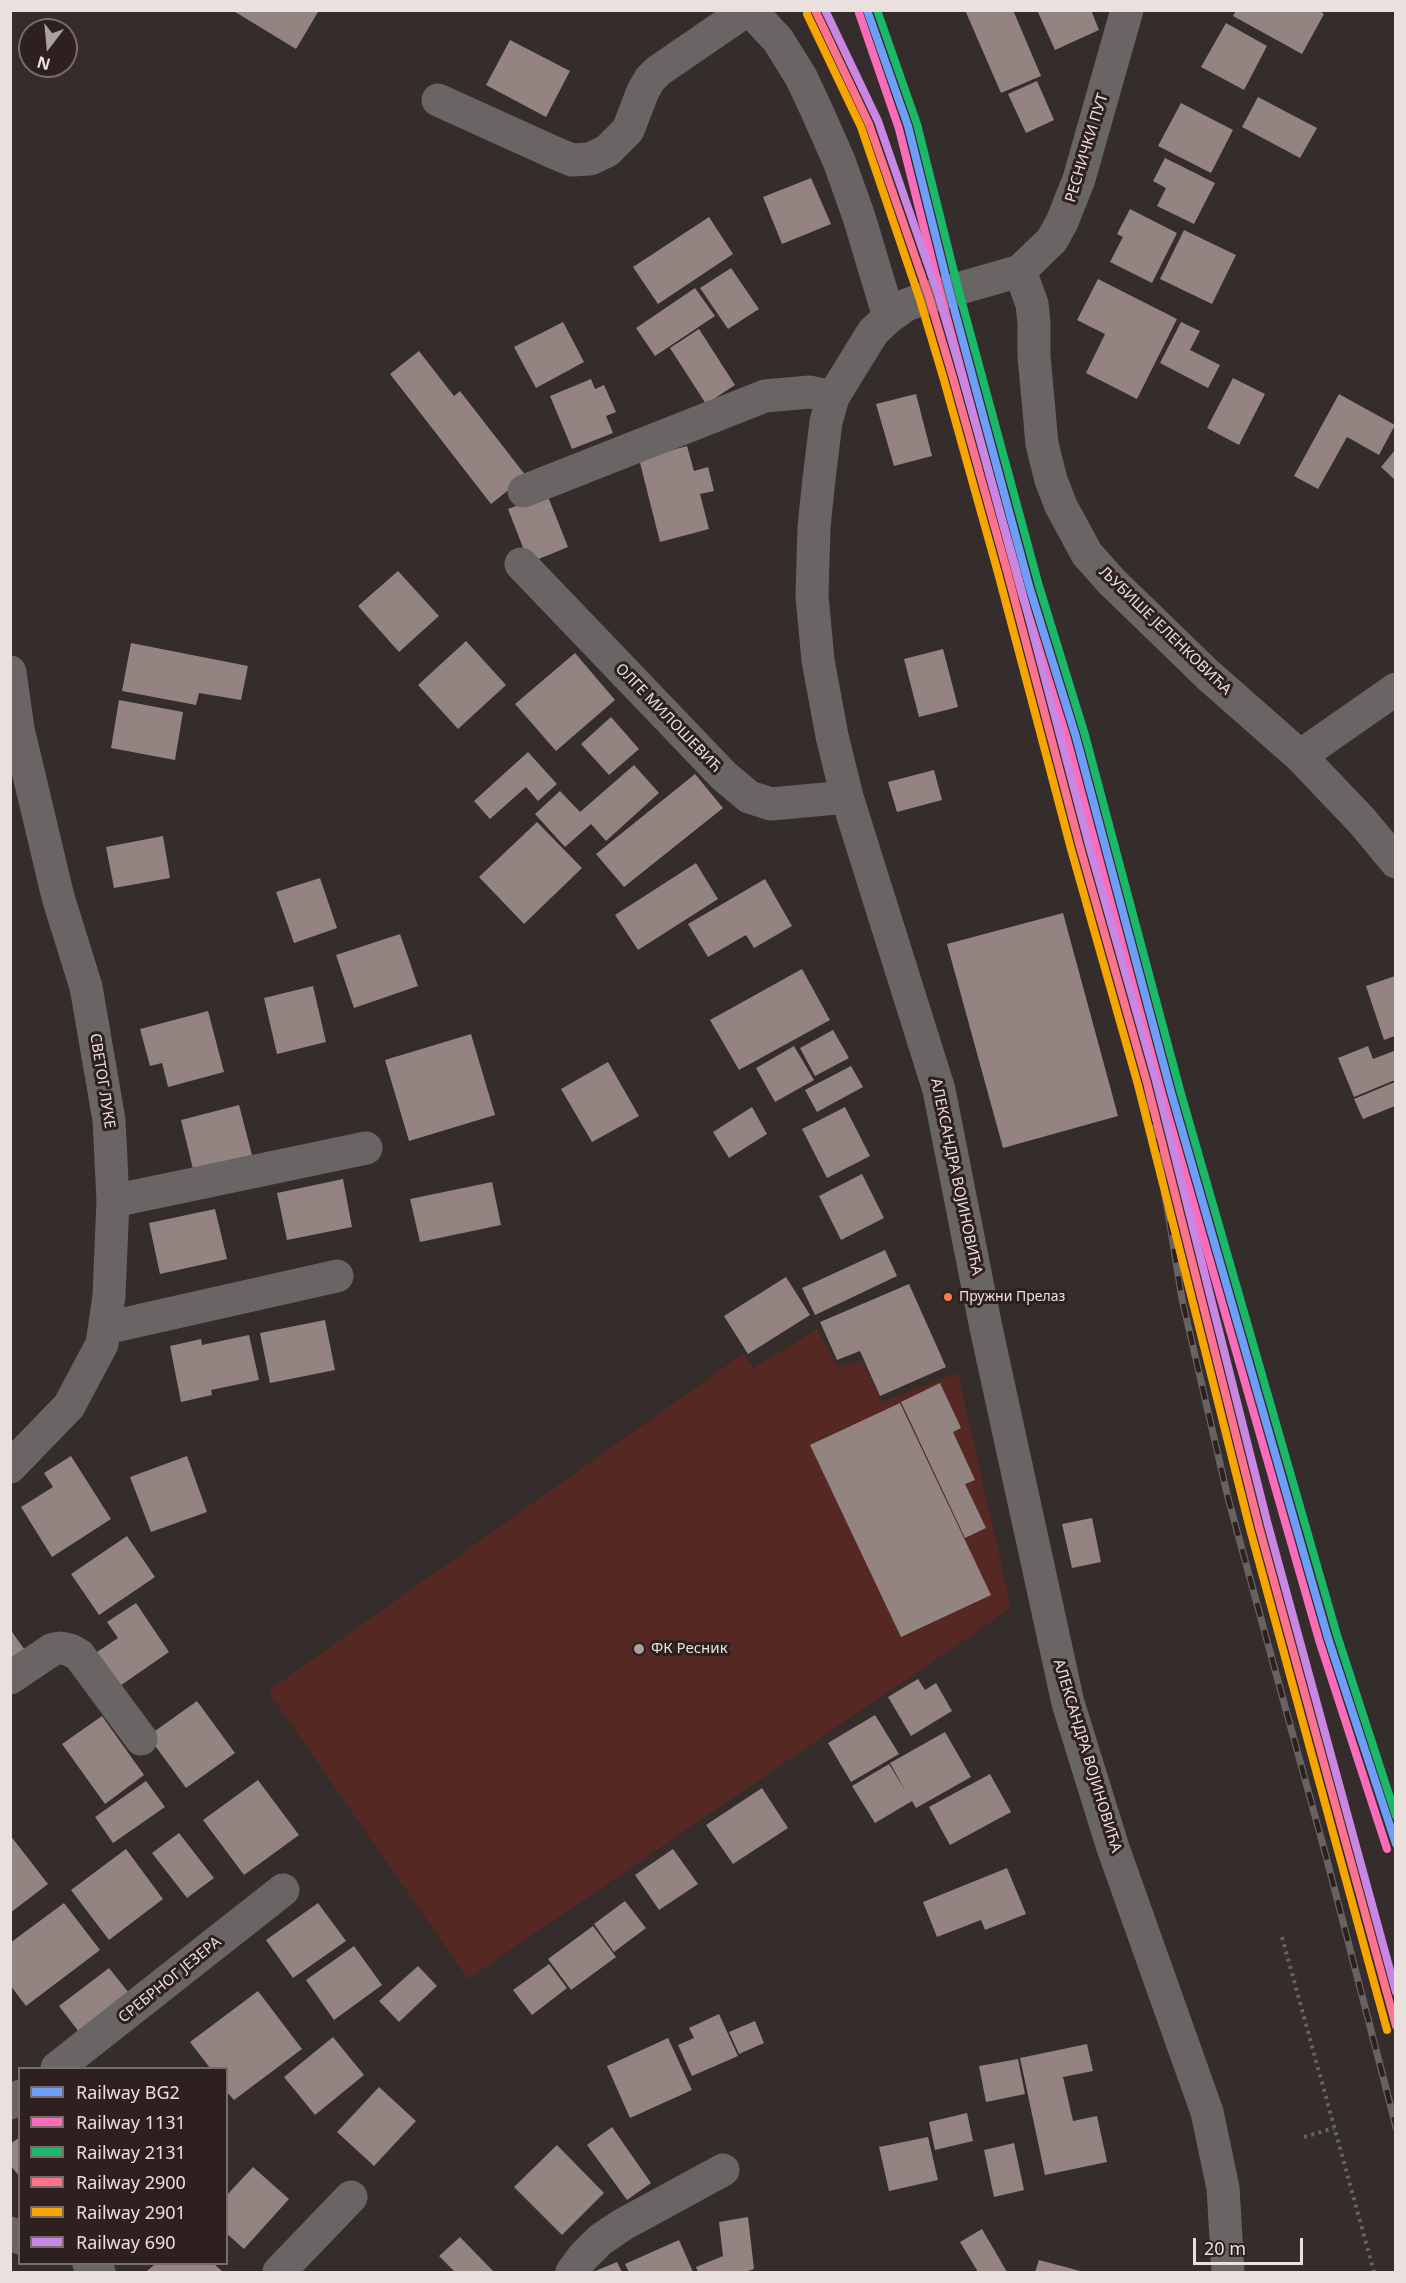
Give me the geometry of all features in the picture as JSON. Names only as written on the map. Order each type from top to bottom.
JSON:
[{"type":"street","points":[[438,100],[572,160],[591,159],[607,151],[628,130],[643,91],[658,71],[748,10],[778,40],[801,77],[816,109],[859,217],[889,317],[906,305],[928,297],[1020,271]]},
{"type":"street","name":"РЕСНИЧКИ ПУТ","points":[[1020,271],[1052,240],[1067,211],[1080,179],[1127,10]]},
{"type":"street","name":"ЉУБИШЕ ЈЕЛЕНКОВИЋА","points":[[1020,271],[1033,314],[1034,356],[1042,444],[1051,480],[1072,527],[1088,554],[1112,582],[1208,675],[1300,756],[1362,821],[1395,862]]},
{"type":"street","name":"АЛЕКСАНДРА ВОЈИНОВИЋА","points":[[889,317],[873,332],[833,397],[826,422],[814,527],[812,596],[818,660],[832,736],[847,797],[939,1090],[991,1350],[1068,1703],[1113,1848],[1207,2112],[1223,2188],[1228,2272]]},
{"type":"street","points":[[524,491],[765,396],[810,392],[833,397]]},
{"type":"street","name":"ОЛГЕ МИЛОШЕВИЋ","points":[[521,564],[724,776],[749,797],[771,804],[847,797]]},
{"type":"street","name":"СВЕТОГ ЛУКЕ","points":[[10,672],[18,729],[58,897],[86,987],[109,1120],[113,1202],[106,1328],[97,1356],[69,1406],[10,1467]]},
{"type":"street","points":[[1300,756],[1395,689]]},
{"type":"street","points":[[113,1202],[366,1148]]},
{"type":"street","points":[[106,1328],[337,1276]]},
{"type":"street","points":[[10,1678],[53,1649],[70,1650],[79,1655],[141,1739]]},
{"type":"street","name":"СРЕБРНОГ ЈЕЗЕРА","points":[[58,2067],[283,1890]]},
{"type":"street","points":[[572,2272],[600,2240],[622,2225],[723,2170]]},
{"type":"street","points":[[279,2272],[351,2197]]},
{"type":"path","points":[[1282,1937],[1374,2272]]},
{"type":"path","points":[[1304,2137],[1334,2128]]},
{"type":"shaded area","name":"ФК Ресник","points":[[817,1329],[838,1367],[862,1360],[882,1402],[958,1373],[1011,1608],[468,1979],[268,1691],[743,1354],[753,1368]]},
{"type":"building","points":[[232,10],[316,10],[318,12],[296,49]]},
{"type":"building","points":[[965,10],[1013,10],[1041,76],[1001,93]]},
{"type":"building","points":[[1037,10],[1091,10],[1099,30],[1055,50]]},
{"type":"building","points":[[1236,10],[1318,10],[1324,14],[1302,54],[1233,16]]},
{"type":"building","points":[[1226,23],[1267,46],[1244,90],[1201,67]]},
{"type":"building","points":[[510,40],[570,71],[546,117],[486,85]]},
{"type":"building","points":[[1037,81],[1054,120],[1026,133],[1008,94]]},
{"type":"building","points":[[1258,97],[1317,128],[1300,158],[1242,127]]},
{"type":"building","points":[[1181,103],[1233,130],[1211,173],[1158,146]]},
{"type":"building","points":[[1165,158],[1215,183],[1194,224],[1157,206],[1166,188],[1153,181]]},
{"type":"building","points":[[811,178],[831,224],[782,244],[763,197]]},
{"type":"building","points":[[1130,209],[1177,233],[1152,283],[1110,262],[1123,237],[1117,234]]},
{"type":"building","points":[[709,217],[733,254],[658,304],[633,267]]},
{"type":"building","points":[[1184,230],[1236,255],[1212,304],[1160,279]]},
{"type":"building","points":[[731,268],[759,309],[728,329],[700,288]]},
{"type":"building","points":[[1098,279],[1177,319],[1137,399],[1086,373],[1105,334],[1077,320]]},
{"type":"building","points":[[695,288],[715,316],[655,356],[636,328]]},
{"type":"building","points":[[563,322],[584,362],[536,388],[514,347]]},
{"type":"building","points":[[1181,322],[1200,331],[1190,350],[1220,365],[1208,388],[1160,363]]},
{"type":"building","points":[[699,329],[735,385],[706,404],[670,348]]},
{"type":"building","points":[[419,351],[454,396],[460,391],[526,476],[491,504],[390,374]]},
{"type":"building","points":[[1233,378],[1265,394],[1239,445],[1207,428]]},
{"type":"building","points":[[591,379],[595,389],[604,385],[616,412],[606,416],[613,433],[572,449],[550,396]]},
{"type":"building","points":[[916,394],[932,456],[894,466],[876,404]]},
{"type":"building","points":[[1339,394],[1395,425],[1379,455],[1347,437],[1318,489],[1294,476]]},
{"type":"building","points":[[687,446],[694,471],[708,467],[714,491],[700,494],[709,529],[660,542],[639,459]]},
{"type":"building","points":[[1395,450],[1395,480],[1381,467]]},
{"type":"building","points":[[547,494],[568,547],[529,563],[508,509]]},
{"type":"building","points":[[398,571],[439,616],[399,652],[358,606]]},
{"type":"building","points":[[466,641],[506,685],[458,729],[418,685]]},
{"type":"building","points":[[131,643],[248,666],[241,700],[199,693],[196,705],[122,691]]},
{"type":"building","points":[[943,649],[958,707],[919,717],[904,659]]},
{"type":"building","points":[[575,653],[615,700],[556,751],[515,704]]},
{"type":"building","points":[[119,700],[183,712],[175,760],[111,748]]},
{"type":"building","points":[[611,717],[639,749],[609,775],[581,744]]},
{"type":"building","points":[[528,752],[557,784],[538,801],[526,787],[490,819],[474,801]]},
{"type":"building","points":[[634,765],[659,793],[606,841],[591,824],[565,847],[535,814],[560,791],[580,812]]},
{"type":"building","points":[[934,770],[942,800],[897,812],[888,782]]},
{"type":"building","points":[[695,774],[723,808],[624,887],[596,854]]},
{"type":"building","points":[[537,822],[582,868],[524,924],[479,877]]},
{"type":"building","points":[[163,836],[170,878],[114,888],[106,847]]},
{"type":"building","points":[[696,863],[718,899],[638,950],[615,915]]},
{"type":"building","points":[[320,878],[337,928],[294,943],[276,892]]},
{"type":"building","points":[[765,879],[792,926],[754,948],[746,935],[708,957],[688,924]]},
{"type":"building","points":[[1063,913],[1118,1116],[1003,1148],[947,944]]},
{"type":"building","points":[[400,934],[418,986],[354,1008],[336,955]]},
{"type":"building","points":[[802,969],[830,1020],[739,1070],[710,1020]]},
{"type":"building","points":[[1395,976],[1395,1036],[1384,1040],[1366,986]]},
{"type":"building","points":[[313,986],[326,1042],[277,1054],[264,998]]},
{"type":"building","points":[[208,1011],[224,1072],[168,1087],[162,1063],[150,1066],[140,1029]]},
{"type":"building","points":[[833,1030],[849,1058],[815,1076],[800,1048]]},
{"type":"building","points":[[471,1034],[495,1115],[409,1141],[385,1060]]},
{"type":"building","points":[[794,1046],[814,1080],[775,1102],[756,1068]]},
{"type":"building","points":[[1368,1046],[1373,1059],[1394,1051],[1395,1080],[1354,1097],[1338,1058]]},
{"type":"building","points":[[608,1062],[639,1116],[592,1142],[561,1089]]},
{"type":"building","points":[[851,1066],[863,1087],[817,1112],[805,1090]]},
{"type":"building","points":[[1395,1082],[1395,1106],[1363,1119],[1354,1099]]},
{"type":"building","points":[[239,1105],[252,1155],[193,1169],[181,1120]]},
{"type":"building","points":[[752,1107],[767,1134],[729,1158],[713,1132]]},
{"type":"building","points":[[845,1107],[870,1156],[827,1178],[802,1129]]},
{"type":"building","points":[[862,1174],[884,1218],[841,1240],[819,1196]]},
{"type":"building","points":[[343,1179],[352,1227],[287,1240],[277,1193]]},
{"type":"building","points":[[492,1182],[501,1225],[420,1242],[410,1199]]},
{"type":"building","points":[[215,1209],[227,1259],[160,1274],[149,1223]]},
{"type":"building","points":[[885,1250],[897,1276],[815,1315],[802,1288]]},
{"type":"building","points":[[786,1277],[810,1315],[748,1354],[724,1316]]},
{"type":"building","points":[[909,1284],[946,1367],[880,1396],[860,1351],[837,1360],[820,1322]]},
{"type":"building","points":[[325,1320],[335,1370],[270,1383],[260,1333]]},
{"type":"building","points":[[249,1335],[259,1380],[211,1390],[212,1395],[181,1402],[170,1346],[201,1339],[202,1345]]},
{"type":"building","points":[[940,1383],[961,1428],[953,1432],[975,1480],[965,1484],[986,1528],[965,1538],[901,1402]]},
{"type":"building","points":[[900,1403],[991,1595],[901,1637],[810,1445]]},
{"type":"building","points":[[71,1456],[111,1519],[52,1557],[21,1507],[53,1487],[44,1473]]},
{"type":"building","points":[[187,1456],[207,1512],[151,1532],[130,1477]]},
{"type":"building","points":[[1092,1518],[1101,1562],[1072,1568],[1062,1524]]},
{"type":"building","points":[[127,1536],[155,1577],[99,1615],[71,1574]]},
{"type":"building","points":[[136,1603],[169,1652],[114,1690],[91,1656],[118,1638],[107,1622]]},
{"type":"building","points":[[10,1629],[27,1653],[10,1665]]},
{"type":"building","points":[[918,1679],[925,1690],[936,1683],[952,1711],[911,1736],[888,1697]]},
{"type":"building","points":[[197,1701],[235,1753],[186,1788],[148,1736]]},
{"type":"building","points":[[875,1715],[899,1754],[851,1782],[828,1743]]},
{"type":"building","points":[[102,1716],[144,1775],[105,1804],[62,1744]]},
{"type":"building","points":[[945,1732],[971,1777],[916,1808],[912,1801],[875,1823],[852,1786],[889,1764],[906,1792],[890,1763]]},
{"type":"building","points":[[990,1774],[1011,1812],[950,1845],[929,1807]]},
{"type":"building","points":[[258,1780],[299,1835],[244,1875],[203,1820]]},
{"type":"building","points":[[146,1781],[165,1807],[113,1843],[95,1817]]},
{"type":"building","points":[[762,1788],[788,1828],[733,1864],[706,1825]]},
{"type":"building","points":[[179,1833],[214,1878],[187,1898],[152,1853]]},
{"type":"building","points":[[10,1835],[48,1884],[10,1913]]},
{"type":"building","points":[[126,1849],[163,1899],[109,1940],[71,1890]]},
{"type":"building","points":[[673,1849],[698,1884],[659,1910],[635,1875]]},
{"type":"building","points":[[1007,1868],[1026,1914],[985,1930],[981,1920],[937,1937],[923,1902]]},
{"type":"building","points":[[625,1901],[646,1928],[614,1952],[594,1924]]},
{"type":"building","points":[[64,1903],[100,1950],[26,2006],[10,1985],[10,1943]]},
{"type":"building","points":[[318,1903],[346,1941],[293,1978],[266,1940]]},
{"type":"building","points":[[593,1926],[616,1957],[571,1990],[548,1959]]},
{"type":"building","points":[[354,1946],[382,1985],[334,2020],[306,1980]]},
{"type":"building","points":[[549,1964],[567,1988],[532,2015],[513,1990]]},
{"type":"building","points":[[418,1966],[437,1986],[399,2022],[379,2001]]},
{"type":"building","points":[[109,1968],[129,1993],[79,2032],[59,2006]]},
{"type":"building","points":[[258,1991],[302,2049],[234,2100],[228,2093],[228,2067],[209,2067],[190,2042]]},
{"type":"building","points":[[719,2014],[738,2056],[692,2076],[678,2045],[694,2038],[689,2028]]},
{"type":"building","points":[[755,2021],[764,2043],[739,2054],[729,2032]]},
{"type":"building","points":[[333,2037],[364,2075],[315,2115],[284,2077]]},
{"type":"building","points":[[668,2038],[692,2090],[630,2118],[607,2066]]},
{"type":"building","points":[[1087,2044],[1093,2071],[1063,2077],[1073,2121],[1097,2116],[1107,2162],[1045,2175],[1020,2058]]},
{"type":"building","points":[[1018,2059],[1025,2094],[986,2102],[979,2066]]},
{"type":"building","points":[[379,2087],[416,2121],[374,2166],[337,2132]]},
{"type":"building","points":[[967,2113],[973,2141],[935,2150],[929,2122]]},
{"type":"building","points":[[612,2127],[651,2183],[627,2200],[587,2145]]},
{"type":"building","points":[[928,2137],[938,2180],[889,2191],[879,2147]]},
{"type":"building","points":[[18,2138],[18,2175],[10,2165],[10,2144]]},
{"type":"building","points":[[1014,2143],[1024,2190],[994,2197],[984,2150]]},
{"type":"building","points":[[557,2145],[604,2193],[562,2235],[514,2187]]},
{"type":"building","points":[[253,2167],[289,2199],[244,2249],[228,2235],[228,2194]]},
{"type":"building","points":[[748,2217],[754,2269],[745,2272],[698,2272],[696,2267],[723,2256],[719,2222]]},
{"type":"building","points":[[982,2229],[1007,2272],[978,2272],[960,2242]]},
{"type":"building","points":[[460,2237],[494,2272],[455,2272],[439,2256]]},
{"type":"building","points":[[679,2240],[693,2272],[629,2272],[625,2264]]},
{"type":"building","points":[[1039,2260],[1084,2272],[1035,2272]]},
{"type":"building","points":[[617,2262],[622,2272],[593,2272]]},
{"type":"building","points":[[154,2265],[215,2265],[223,2272],[146,2272]]},
{"type":"railway","points":[[1147,1083],[1182,1299],[1228,1498],[1326,1856],[1396,2127]]},
{"type":"rail line","name":"2900","points":[[815,10],[869,124],[929,297],[953,378],[1080,847],[1147,1083],[1259,1527],[1396,2026]]},
{"type":"rail line","name":"690","points":[[825,10],[878,121],[938,294],[962,376],[1089,845],[1156,1081],[1268,1525],[1396,1992]]},
{"type":"rail line","name":"BG2","points":[[867,10],[908,126],[949,290],[1030,589],[1076,737],[1171,1092],[1328,1638],[1396,1844]]},
{"type":"rail line","name":"2131","points":[[877,10],[917,124],[958,288],[1039,586],[1085,735],[1180,1090],[1337,1635],[1396,1816]]},
{"type":"rail line","name":"1131","points":[[859,13],[899,129],[940,292],[1021,591],[1067,739],[1162,1094],[1319,1640],[1387,1849]]},
{"type":"rail line","name":"2901","points":[[807,14],[861,127],[920,300],[944,380],[1071,849],[1138,1085],[1250,1529],[1387,2030]]},
{"type":"place","name":"Пружни Прелаз","points":[[948,1297]]},
{"type":"place","name":"ФК Ресник","points":[[639,1649]]}]
